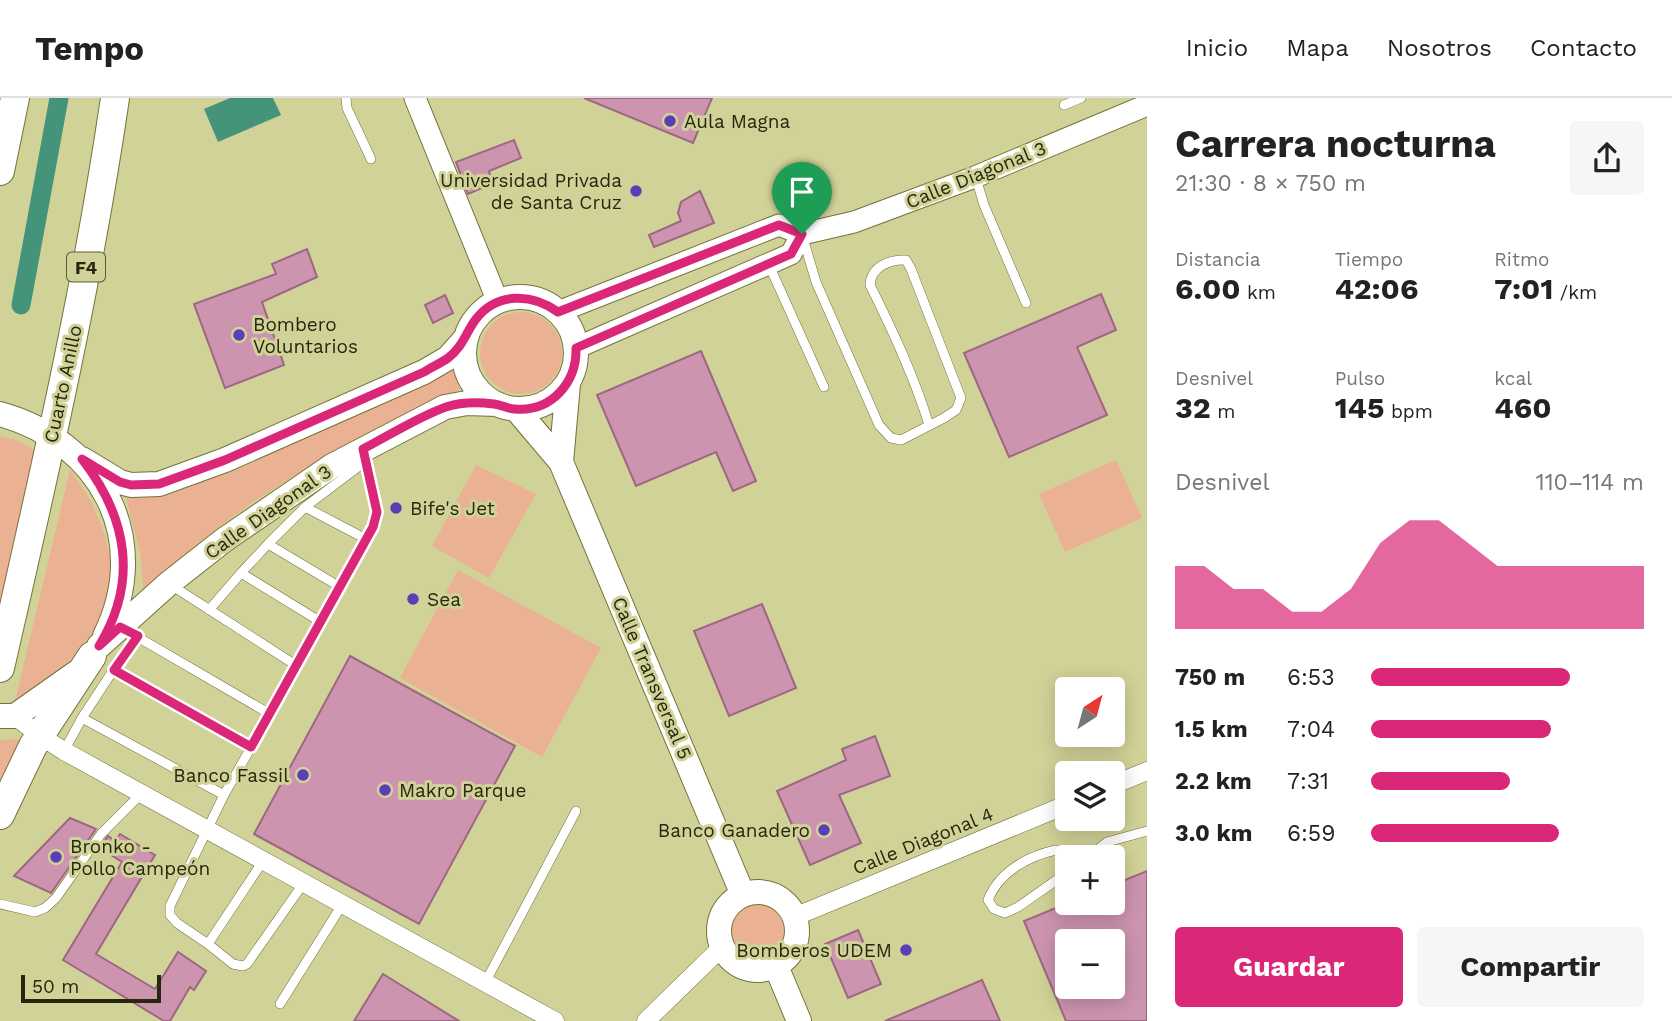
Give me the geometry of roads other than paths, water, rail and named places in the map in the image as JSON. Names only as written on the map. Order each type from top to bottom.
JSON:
[{"type":"highway","points":[[0,171],[15,98]]},
{"type":"highway","name":"Cuarto Anillo","points":[[0,668],[53,435],[103,176],[115,98]]},
{"type":"highway","points":[[0,815],[39,736],[102,657]]},
{"type":"main road","points":[[0,414],[25,421],[53,435],[82,459],[120,482],[131,485],[159,484],[225,460],[424,372],[449,358],[466,338],[475,320],[498,302],[519,297],[530,298],[558,312],[570,328],[576,348],[575,367],[568,384],[545,404],[506,407],[481,393],[469,377],[464,358],[466,338]]},
{"type":"main road","name":"Calle Transversal 5","points":[[561,461],[568,384]]},
{"type":"main road","name":"Calle Diagonal 3","points":[[8,716],[102,657],[129,632],[168,584],[224,540],[332,466],[364,455],[445,407],[467,403],[506,407]]},
{"type":"main road","name":"Calle Transversal 5","points":[[506,407],[561,461],[744,895]]},
{"type":"main road","points":[[82,459],[99,480],[111,504],[120,530],[123,556],[122,583],[102,657]]},
{"type":"main road","points":[[768,893],[779,898],[794,917],[797,928],[792,950],[776,966],[751,970],[729,958],[722,947],[719,922],[733,901],[744,895],[768,893]]},
{"type":"main road","points":[[776,966],[799,1021]]},
{"type":"street","points":[[415,98],[498,302]]},
{"type":"street","name":"Calle Diagonal 3","points":[[558,312],[779,225],[802,234],[854,222],[975,177],[1147,105]]},
{"type":"street","points":[[576,348],[791,254],[802,234]]},
{"type":"street","points":[[711,252],[724,283]]},
{"type":"street","points":[[8,716],[64,751],[207,831],[555,1021]]},
{"type":"street","points":[[1125,780],[1147,771]]},
{"type":"street","name":"Calle Diagonal 4","points":[[794,917],[1055,809]]},
{"type":"street","points":[[646,1021],[722,947]]},
{"type":"lane","points":[[346,98],[347,108],[371,159]]},
{"type":"lane","points":[[1064,105],[1081,98]]},
{"type":"lane","points":[[975,177],[984,205],[1026,303]]},
{"type":"lane","points":[[802,234],[816,282],[879,425],[891,438],[901,440],[929,425],[956,410],[961,398],[906,260],[895,259],[876,269],[870,277],[870,285],[908,367],[929,425]]},
{"type":"lane","points":[[768,264],[824,387]]},
{"type":"lane","points":[[209,610],[268,544],[364,455],[377,512],[366,539],[224,795],[170,906],[170,915],[233,964],[243,966],[303,884]]},
{"type":"lane","points":[[305,507],[366,539]]},
{"type":"lane","points":[[268,544],[340,587]]},
{"type":"lane","points":[[241,573],[321,622]]},
{"type":"lane","points":[[168,584],[297,666]]},
{"type":"lane","points":[[129,632],[270,713]]},
{"type":"lane","points":[[64,751],[82,718],[102,657],[251,747]]},
{"type":"lane","points":[[82,718],[224,795]]},
{"type":"lane","points":[[0,904],[35,912],[45,908],[56,898],[101,834],[141,794]]},
{"type":"lane","points":[[485,983],[576,811]]},
{"type":"lane","points":[[1103,845],[1147,831]]},
{"type":"lane","points":[[1055,850],[1038,854],[1010,870],[989,895],[990,905],[1005,913],[1055,881]]},
{"type":"lane","points":[[208,944],[263,861]]},
{"type":"lane","points":[[280,1004],[342,905]]},
{"type":"waterway","points":[[21,305],[59,98]]},
{"type":"place","name":"Aula Magna","points":[[670,121]]},
{"type":"place","name":"Universidad Privada de Santa Cruz","points":[[636,191]]},
{"type":"place","name":"Bombero Voluntarios","points":[[239,335]]},
{"type":"place","name":"Bife's Jet","points":[[396,508]]},
{"type":"place","name":"Sea","points":[[413,599]]},
{"type":"place","name":"Banco Fassil","points":[[303,775]]},
{"type":"place","name":"Makro Parque","points":[[385,790]]},
{"type":"place","name":"Banco Ganadero","points":[[824,830]]},
{"type":"place","name":"Bronko - Pollo Campeón","points":[[56,857]]},
{"type":"place","name":"Bomberos UDEM","points":[[906,950]]}]
